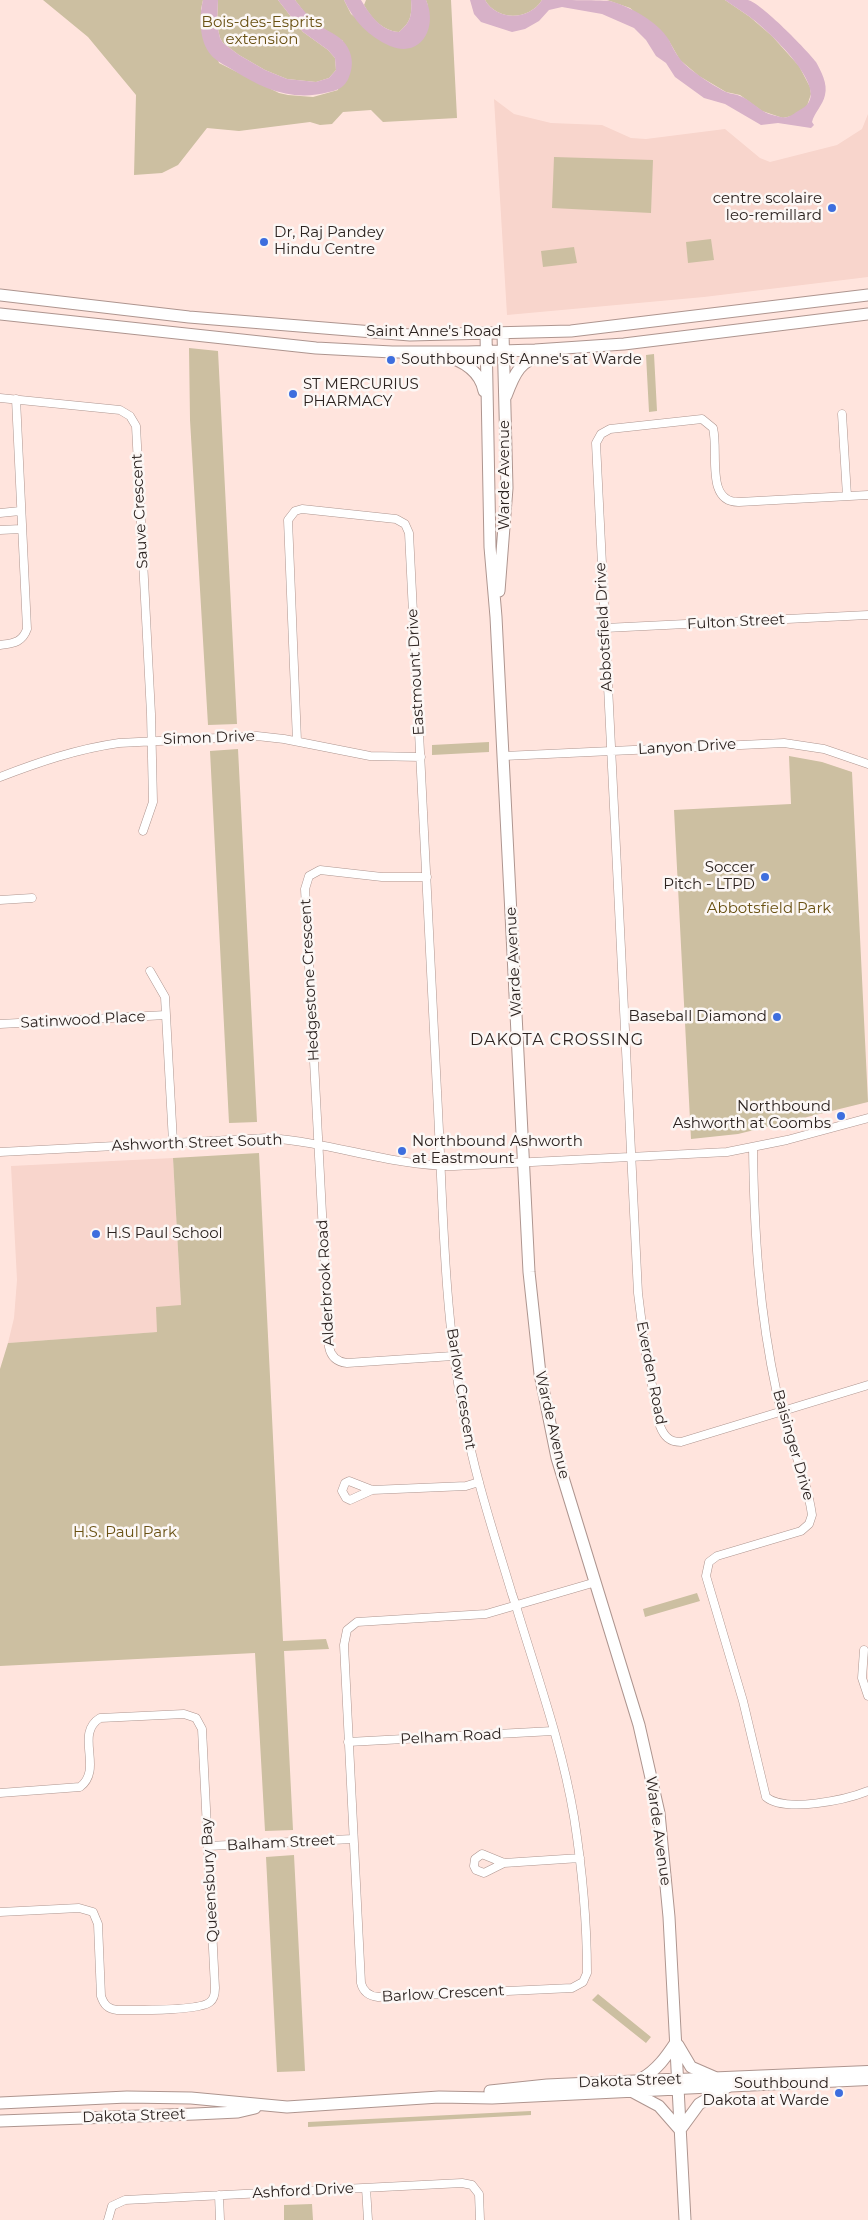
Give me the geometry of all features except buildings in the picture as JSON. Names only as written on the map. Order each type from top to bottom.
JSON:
[{"type":"main road","name":"Saint Anne's Road","points":[[0,295],[189,317],[335,330],[410,334],[486,334],[595,329],[868,295]]},
{"type":"main road","name":"Saint Anne's Road","points":[[0,314],[316,348],[431,352],[503,351],[624,344],[868,314]]},
{"type":"main road","name":"Warde Avenue","points":[[496,617],[507,488],[503,333]]},
{"type":"main road","name":"Warde Avenue","points":[[486,334],[490,547],[504,756],[532,1310],[540,1374],[557,1458],[639,1725],[659,1813],[669,1917],[685,2220]]},
{"type":"main road","points":[[504,400],[515,375],[524,363],[543,354],[571,347]]},
{"type":"main road","points":[[431,352],[461,361],[471,369],[483,386],[487,409]]},
{"type":"main road","points":[[640,2080],[651,2073],[662,2062],[676,2042],[691,2067],[714,2078]]},
{"type":"main road","name":"Dakota Street","points":[[453,2098],[547,2085],[640,2080],[678,2084]]},
{"type":"main road","name":"Dakota Street","points":[[0,2103],[126,2097],[190,2098],[267,2106],[630,2091],[678,2084]]},
{"type":"main road","points":[[630,2091],[659,2106],[680,2130],[699,2104],[729,2086]]},
{"type":"main road","name":"Dakota Street","points":[[0,2121],[238,2112],[267,2106]]},
{"type":"street","name":"Sauve Crescent","points":[[0,398],[120,410],[130,416],[136,426],[152,741],[153,802],[143,831]]},
{"type":"street","points":[[0,645],[20,640],[27,629],[16,399]]},
{"type":"street","points":[[842,414],[847,496]]},
{"type":"street","name":"Abbotsfield Drive","points":[[631,1157],[597,438],[605,431],[702,419],[713,428],[718,491],[726,500],[739,502],[868,495]]},
{"type":"street","name":"Eastmount Drive","points":[[297,741],[288,520],[295,511],[302,509],[390,518],[405,524],[409,533],[441,1166]]},
{"type":"street","points":[[0,513],[20,512]]},
{"type":"street","points":[[0,530],[21,529]]},
{"type":"street","name":"Fulton Street","points":[[605,628],[868,615]]},
{"type":"street","name":"Simon Drive","points":[[0,777],[76,750],[119,743],[152,741],[257,736],[297,741],[370,756],[420,757]]},
{"type":"street","name":"Lanyon Drive","points":[[504,756],[784,743],[824,749],[868,764]]},
{"type":"street","name":"Hedgestone Crescent","points":[[317,1145],[306,899],[307,881],[313,873],[322,870],[382,877],[427,877]]},
{"type":"street","points":[[0,900],[32,898]]},
{"type":"street","name":"Satinwood Place","points":[[150,971],[165,997],[173,1142]]},
{"type":"street","name":"Satinwood Place","points":[[0,1024],[166,1016]]},
{"type":"street","name":"Ashworth Street South","points":[[0,1152],[268,1138],[317,1145],[411,1163],[441,1166],[727,1152],[787,1140],[868,1118]]},
{"type":"street","name":"Alderbrook Road","points":[[317,1145],[329,1347],[331,1354],[336,1360],[347,1363],[453,1356]]},
{"type":"street","name":"Baisinger Drive","points":[[753,1148],[760,1301],[766,1339],[782,1411],[812,1510],[812,1520],[801,1530],[716,1556],[708,1562],[706,1576],[743,1701],[766,1797],[776,1802],[805,1804],[836,1800],[868,1791]]},
{"type":"street","name":"Everden Road","points":[[631,1157],[641,1321],[651,1385],[662,1432],[670,1440],[680,1442],[868,1385]]},
{"type":"street","name":"Barlow Crescent","points":[[441,1166],[448,1306],[453,1356],[463,1413],[479,1482],[516,1606],[553,1731],[569,1794],[580,1858],[587,1973],[585,1980],[572,1988],[378,1997],[367,1994],[361,1983],[348,1742],[344,1640],[346,1630],[351,1625],[361,1622],[479,1616],[516,1606],[596,1582]]},
{"type":"street","points":[[372,1490],[466,1486],[479,1482]]},
{"type":"street","points":[[864,1650],[862,1678],[868,1696]]},
{"type":"street","name":"Queensbury Bay","points":[[0,1792],[80,1787],[90,1775],[89,1729],[100,1718],[190,1715],[199,1720],[202,1730],[215,1988],[212,2001],[206,2005],[196,2007],[117,2010],[109,2008],[101,1996],[98,1924],[93,1912],[79,1908],[0,1912]]},
{"type":"street","name":"Pelham Road","points":[[348,1742],[553,1731]]},
{"type":"street","name":"Balham Street","points":[[208,1846],[353,1839]]},
{"type":"street","points":[[504,1863],[580,1858]]},
{"type":"street","name":"Dakota Street","points":[[678,2084],[714,2078],[811,2072],[868,2071]]},
{"type":"street","name":"Dakota Street","points":[[678,2084],[729,2086],[868,2080]]},
{"type":"street","name":"Ashford Drive","points":[[108,2220],[112,2206],[126,2200],[468,2184],[476,2189],[478,2194],[480,2220]]},
{"type":"street","points":[[366,2188],[368,2220]]},
{"type":"street","points":[[219,2196],[220,2220]]},
{"type":"shaded area","points":[[203,0],[218,0],[217,25],[220,38],[223,43],[239,55],[265,70],[287,79],[316,82],[329,78],[336,70],[335,58],[328,50],[303,32],[278,0],[295,0],[314,21],[346,44],[352,62],[351,70],[344,86],[316,95],[279,92],[244,77],[216,60],[207,49],[202,36],[201,14]]},
{"type":"shaded area","points":[[344,0],[361,0],[381,25],[387,29],[399,32],[410,18],[411,0],[426,0],[430,20],[428,29],[419,44],[411,48],[401,49],[390,46],[375,38],[362,27]]},
{"type":"shaded area","points":[[470,0],[485,0],[497,12],[513,16],[529,12],[542,0],[610,1],[635,11],[651,21],[664,33],[683,63],[708,82],[726,92],[744,98],[769,114],[781,117],[790,116],[803,108],[810,99],[810,88],[804,74],[782,46],[758,23],[725,0],[748,0],[773,18],[816,62],[825,82],[825,95],[813,119],[814,125],[811,128],[778,123],[761,125],[725,104],[704,98],[675,77],[666,63],[656,56],[646,40],[634,28],[602,14],[562,7],[549,10],[539,21],[525,29],[512,32],[481,22],[474,14]]},
{"type":"shaded area","points":[[494,99],[514,114],[551,123],[602,125],[631,138],[646,139],[725,129],[760,158],[770,162],[837,145],[862,129],[868,114],[868,277],[704,297],[507,315]]},
{"type":"shaded area","name":"H.S Paul School","points":[[173,1158],[181,1305],[158,1332],[8,1343],[14,1318],[17,1280],[11,1166]]},
{"type":"green space","points":[[43,0],[203,0],[201,9],[219,63],[279,93],[313,97],[338,90],[343,41],[321,27],[305,13],[295,0],[344,0],[351,14],[391,46],[428,6],[426,0],[451,0],[457,118],[383,122],[371,110],[343,112],[332,124],[320,125],[310,122],[239,131],[207,128],[178,165],[162,173],[134,175],[136,95],[88,37]]},
{"type":"green space","name":"Bois-des-Esprits extension","points":[[218,0],[278,0],[303,32],[328,50],[335,58],[336,70],[329,78],[316,82],[287,79],[265,70],[239,55],[223,43],[220,38],[217,25]]},
{"type":"green space","points":[[366,0],[411,0],[411,14],[406,25],[399,32],[383,27],[364,5]]},
{"type":"green space","points":[[485,0],[542,0],[529,12],[513,16],[497,12]]},
{"type":"green space","points":[[607,0],[725,0],[750,17],[772,36],[799,66],[810,87],[811,94],[807,106],[796,115],[783,118],[762,111],[740,95],[726,92],[699,76],[680,60],[669,41],[630,8]]},
{"type":"green space","points":[[554,157],[653,160],[651,213],[552,208]]},
{"type":"green space","points":[[711,239],[714,260],[688,263],[686,242]]},
{"type":"green space","points":[[574,247],[577,263],[543,267],[541,251]]},
{"type":"green space","points":[[189,348],[218,351],[237,724],[208,725],[190,420]]},
{"type":"green space","points":[[654,354],[657,411],[649,412],[646,355]]},
{"type":"green space","points":[[489,742],[489,752],[432,755],[432,745]]},
{"type":"green space","points":[[238,749],[257,1122],[229,1123],[210,751]]},
{"type":"green space","name":"Abbotsfield Park","points":[[789,756],[822,762],[852,772],[868,1102],[738,1134],[691,1139],[674,810],[791,804]]},
{"type":"green space","name":"H.S. Paul Park","points":[[259,1153],[283,1641],[326,1639],[329,1649],[284,1651],[293,1830],[265,1831],[255,1653],[0,1666],[0,1369],[8,1343],[157,1332],[156,1307],[181,1305],[173,1158]]},
{"type":"green space","points":[[697,1593],[700,1601],[645,1617],[643,1609]]},
{"type":"green space","points":[[294,1855],[305,2071],[277,2072],[266,1857]]},
{"type":"green space","points":[[598,1994],[651,2037],[646,2043],[592,2000]]},
{"type":"green space","points":[[531,2111],[531,2115],[308,2127],[308,2122]]},
{"type":"green space","points":[[312,2204],[313,2220],[284,2220],[284,2205]]},
{"type":"place","name":"centre scolaire leo-remillard","points":[[832,208]]},
{"type":"place","name":"Dr, Raj Pandey Hindu Centre","points":[[264,242]]},
{"type":"place","name":"Southbound St Anne's at Warde","points":[[391,360]]},
{"type":"place","name":"ST MERCURIUS PHARMACY","points":[[293,394]]},
{"type":"place","name":"Soccer Pitch - LTPD","points":[[765,877]]},
{"type":"place","name":"Baseball Diamond","points":[[777,1017]]},
{"type":"place","name":"Northbound Ashworth at Coombs","points":[[841,1116]]},
{"type":"place","name":"Northbound Ashworth at Eastmount","points":[[402,1151]]},
{"type":"place","name":"H.S Paul School","points":[[96,1234]]},
{"type":"place","name":"Southbound Dakota at Warde","points":[[839,2093]]},
{"type":"district","name":"DAKOTA CROSSING","points":[[557,1040]]}]
